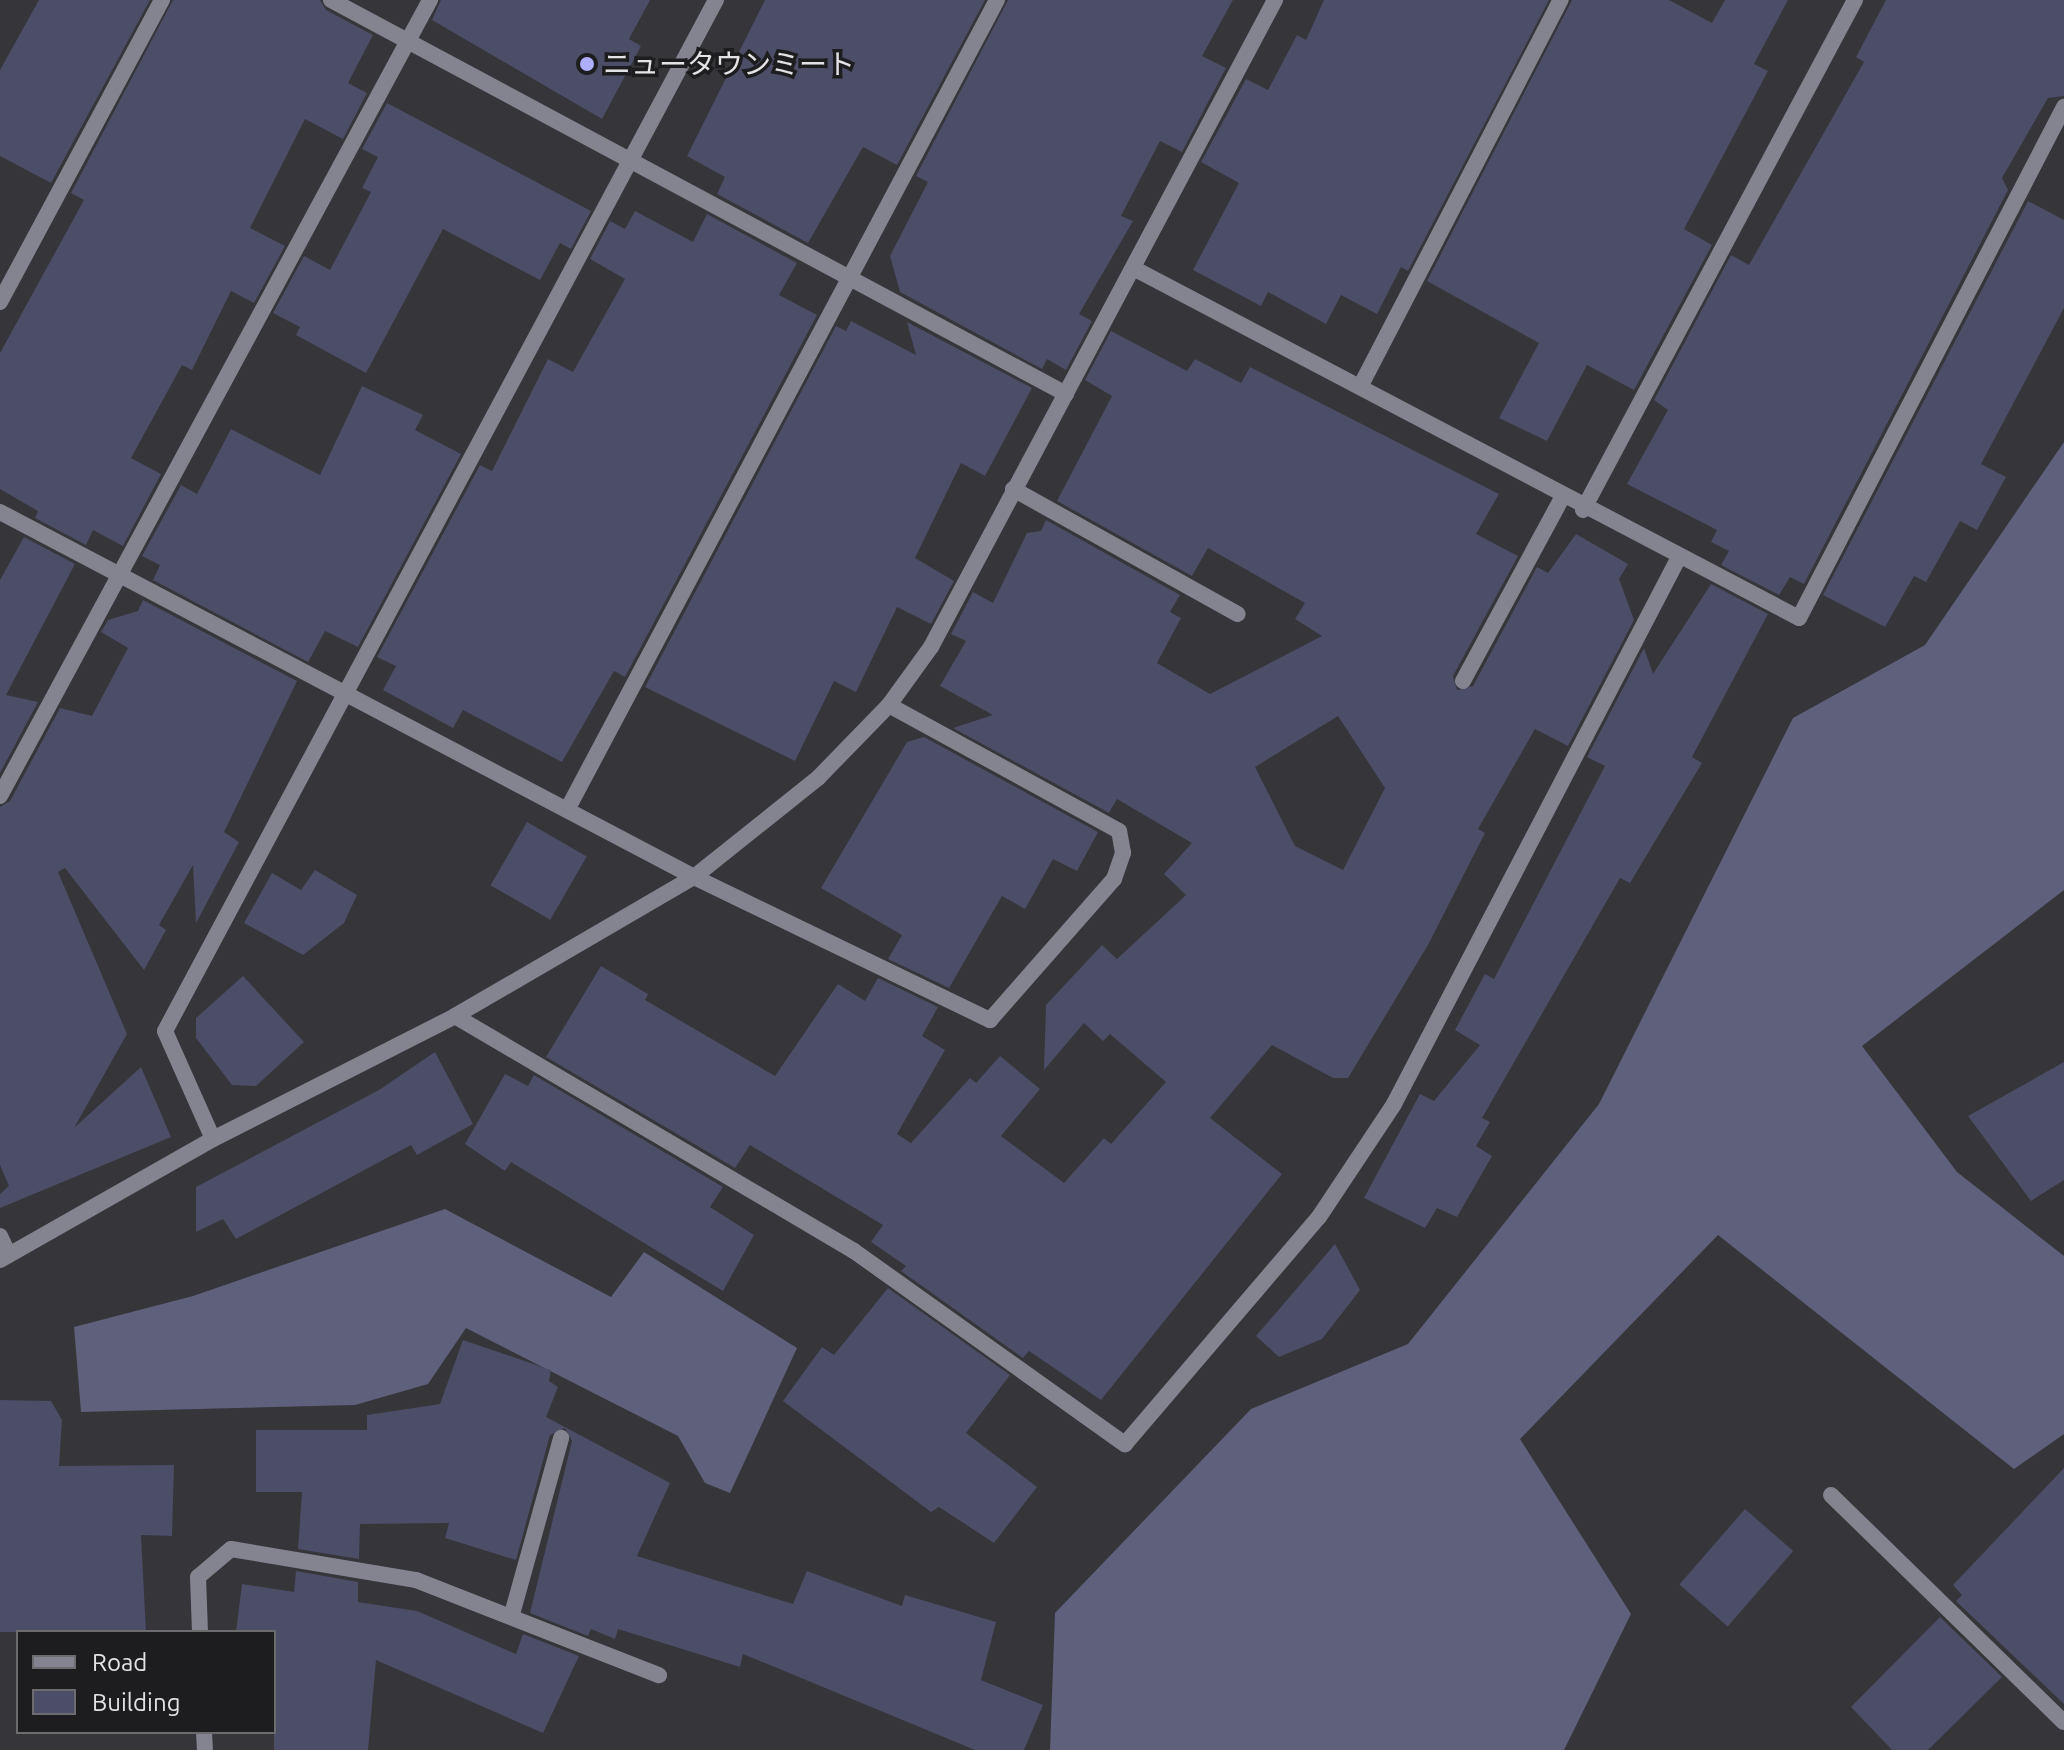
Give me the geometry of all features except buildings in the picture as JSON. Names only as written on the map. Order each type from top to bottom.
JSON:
[{"type":"street","points":[[0,302],[162,0]]},
{"type":"street","points":[[331,0],[632,158],[1066,394]]},
{"type":"street","points":[[0,796],[430,0]]},
{"type":"street","points":[[213,1139],[165,1031],[716,0]]},
{"type":"street","points":[[567,810],[997,0]]},
{"type":"street","points":[[0,1236],[4,1258],[213,1139],[455,1016],[694,877],[818,778],[889,705],[931,647],[1013,489],[1135,269],[1275,0]]},
{"type":"street","points":[[1360,387],[1561,0]]},
{"type":"street","points":[[1583,510],[1855,0]]},
{"type":"street","points":[[1135,269],[1360,387],[1583,510],[1799,618],[2064,107]]},
{"type":"street","points":[[1013,489],[1238,614]]},
{"type":"street","points":[[1463,681],[1562,498]]},
{"type":"street","points":[[0,512],[694,877],[990,1020],[1114,879],[1123,853],[1119,831],[889,705]]},
{"type":"street","points":[[455,1016],[854,1251],[1125,1444],[1319,1217],[1394,1104],[1678,559]]},
{"type":"street","points":[[512,1614],[561,1438]]},
{"type":"street","points":[[1831,1495],[2064,1722]]},
{"type":"street","points":[[200,1630],[198,1577],[231,1549],[416,1580],[512,1614],[659,1675]]},
{"type":"shaded area","points":[[2064,442],[2064,890],[1862,1046],[1957,1172],[2064,1256],[2064,1434],[2014,1469],[1718,1235],[1520,1439],[1631,1614],[1564,1750],[1050,1750],[1055,1613],[1251,1409],[1408,1344],[1599,1104],[1793,718],[1925,645]]},
{"type":"shaded area","points":[[445,1209],[611,1297],[644,1252],[797,1348],[730,1493],[705,1483],[678,1436],[466,1328],[428,1384],[355,1405],[81,1412],[74,1327],[193,1296]]},
{"type":"place","name":"ニュータウンミート","points":[[587,64]]}]
